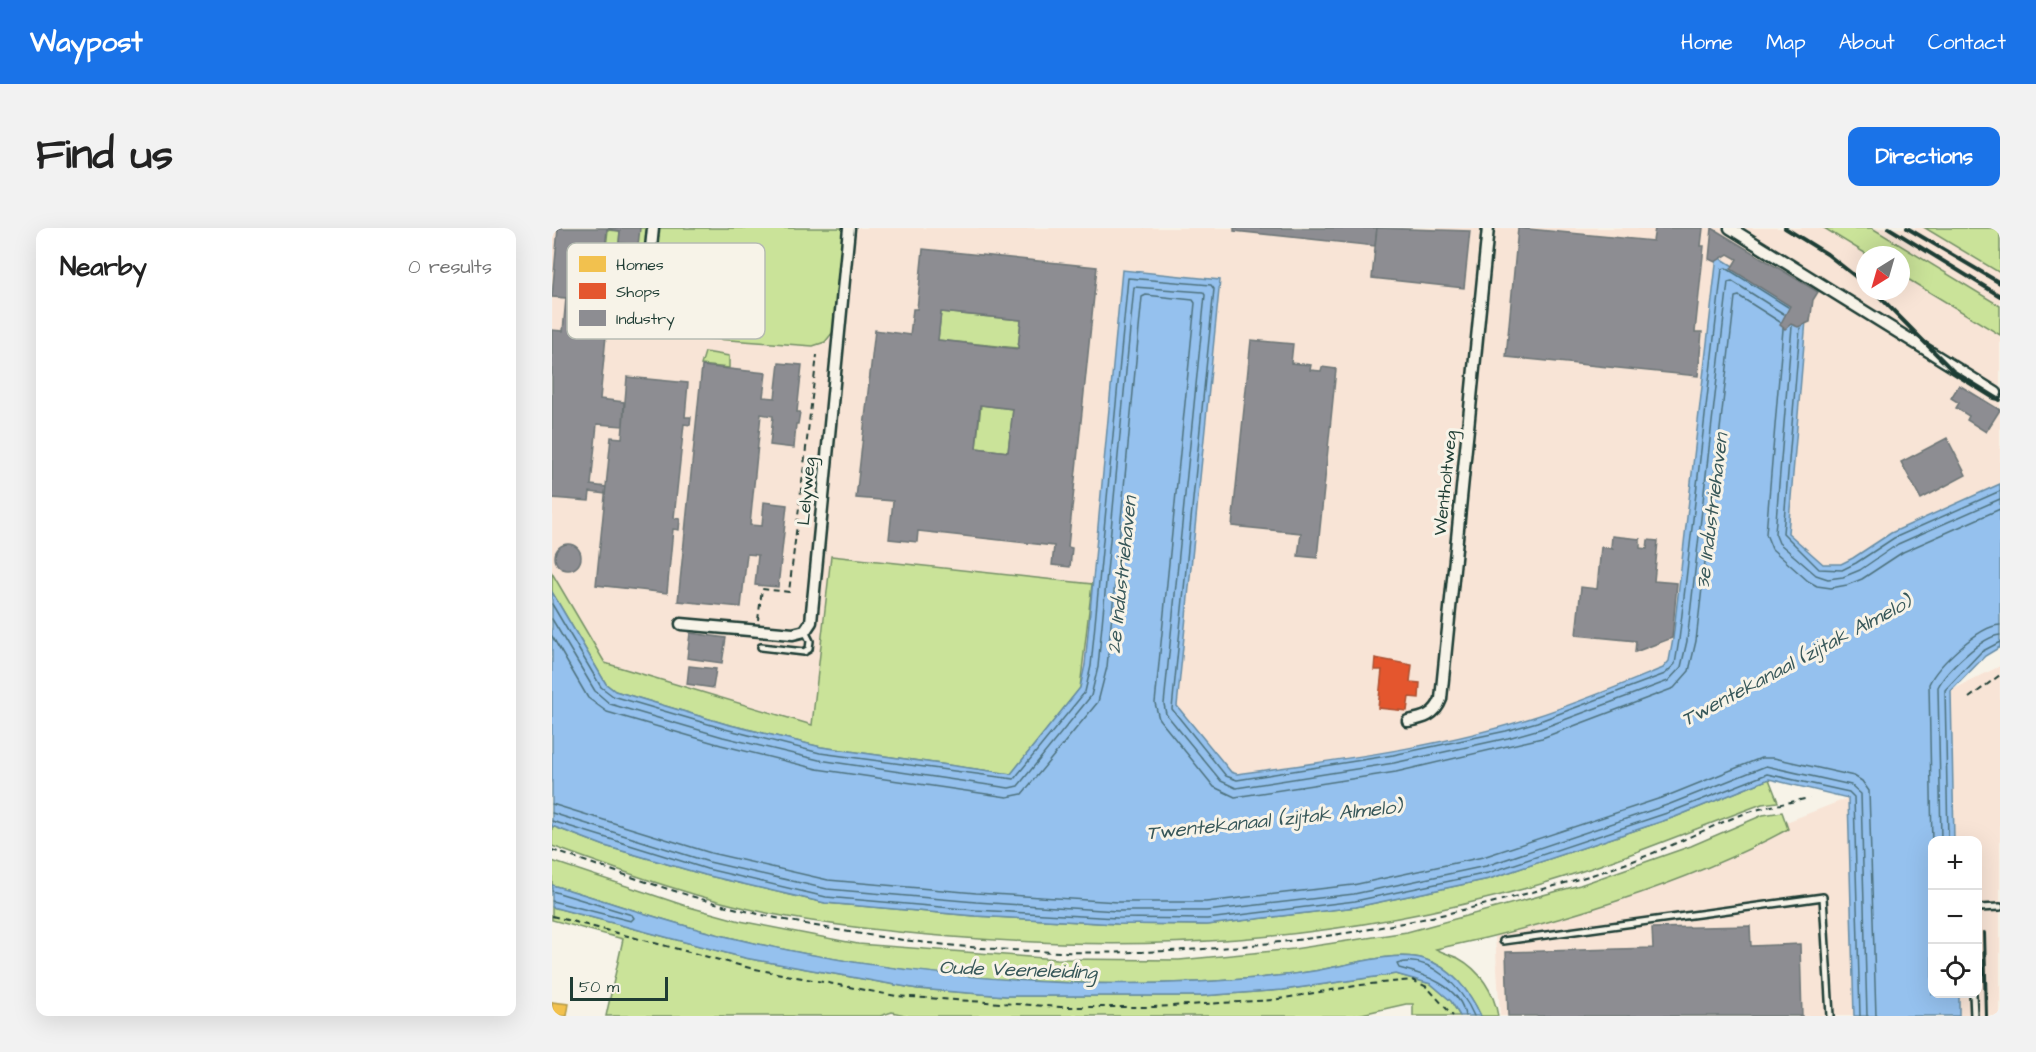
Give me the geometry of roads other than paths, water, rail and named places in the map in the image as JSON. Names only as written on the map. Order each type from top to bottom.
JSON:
[{"type":"street","points":[[652,243],[653,228]]},
{"type":"street","name":"Lelyweg","points":[[805,631],[811,622],[849,228]]},
{"type":"street","name":"Wentholtweg","points":[[1408,721],[1424,717],[1437,709],[1441,699],[1488,228]]},
{"type":"street","points":[[1730,228],[1996,393]]},
{"type":"street","points":[[681,624],[793,634],[805,631]]},
{"type":"lane","points":[[761,647],[804,652],[809,649],[810,641],[805,631]]},
{"type":"lane","points":[[1503,941],[1823,897],[1830,1016]]},
{"type":"lane","points":[[1982,908],[2000,907]]},
{"type":"lane","points":[[1973,998],[1974,1016]]},
{"type":"water","points":[[1717,256],[1804,310],[1806,320],[1788,533],[1823,564],[1841,564],[1891,533],[2000,484],[2000,647],[1985,656],[1951,691],[1954,836],[1928,836],[1928,998],[1959,998],[1959,1016],[1854,1016],[1848,798],[1769,779],[1675,817],[1489,879],[1356,907],[1207,925],[1117,924],[975,916],[825,903],[705,875],[605,846],[552,826],[552,592],[606,684],[615,691],[726,724],[821,747],[1011,774],[1080,688],[1085,665],[1122,270],[1220,280],[1177,706],[1231,772],[1237,774],[1349,758],[1424,745],[1498,728],[1550,712],[1663,668],[1669,661]]},
{"type":"water","points":[[552,885],[720,935],[778,948],[897,968],[958,975],[1079,983],[1198,982],[1285,975],[1370,960],[1399,956],[1412,957],[1434,963],[1451,974],[1471,998],[1481,1016],[1460,1016],[1451,1001],[1431,984],[1396,974],[1283,990],[1202,996],[1006,996],[918,989],[745,958],[552,907]]},
{"type":"railway","points":[[1785,228],[1827,254],[1856,277]]},
{"type":"railway","points":[[1889,228],[2000,296]]},
{"type":"railway","points":[[1907,228],[2000,283]]},
{"type":"railway","points":[[1883,300],[1953,371],[2000,400]]},
{"type":"railway","points":[[1984,933],[1986,1016]]},
{"type":"water label","name":"3e Industriehaven","points":[[1711,511]]},
{"type":"water label","name":"2e Industriehaven","points":[[1121,575]]},
{"type":"water label","name":"Twentekanaal (zijtak Almelo)","points":[[1796,660]]},
{"type":"water label","name":"Twentekanaal (zijtak Almelo)","points":[[1274,819]]},
{"type":"water label","name":"Oude Veeneleiding","points":[[1018,969]]}]
